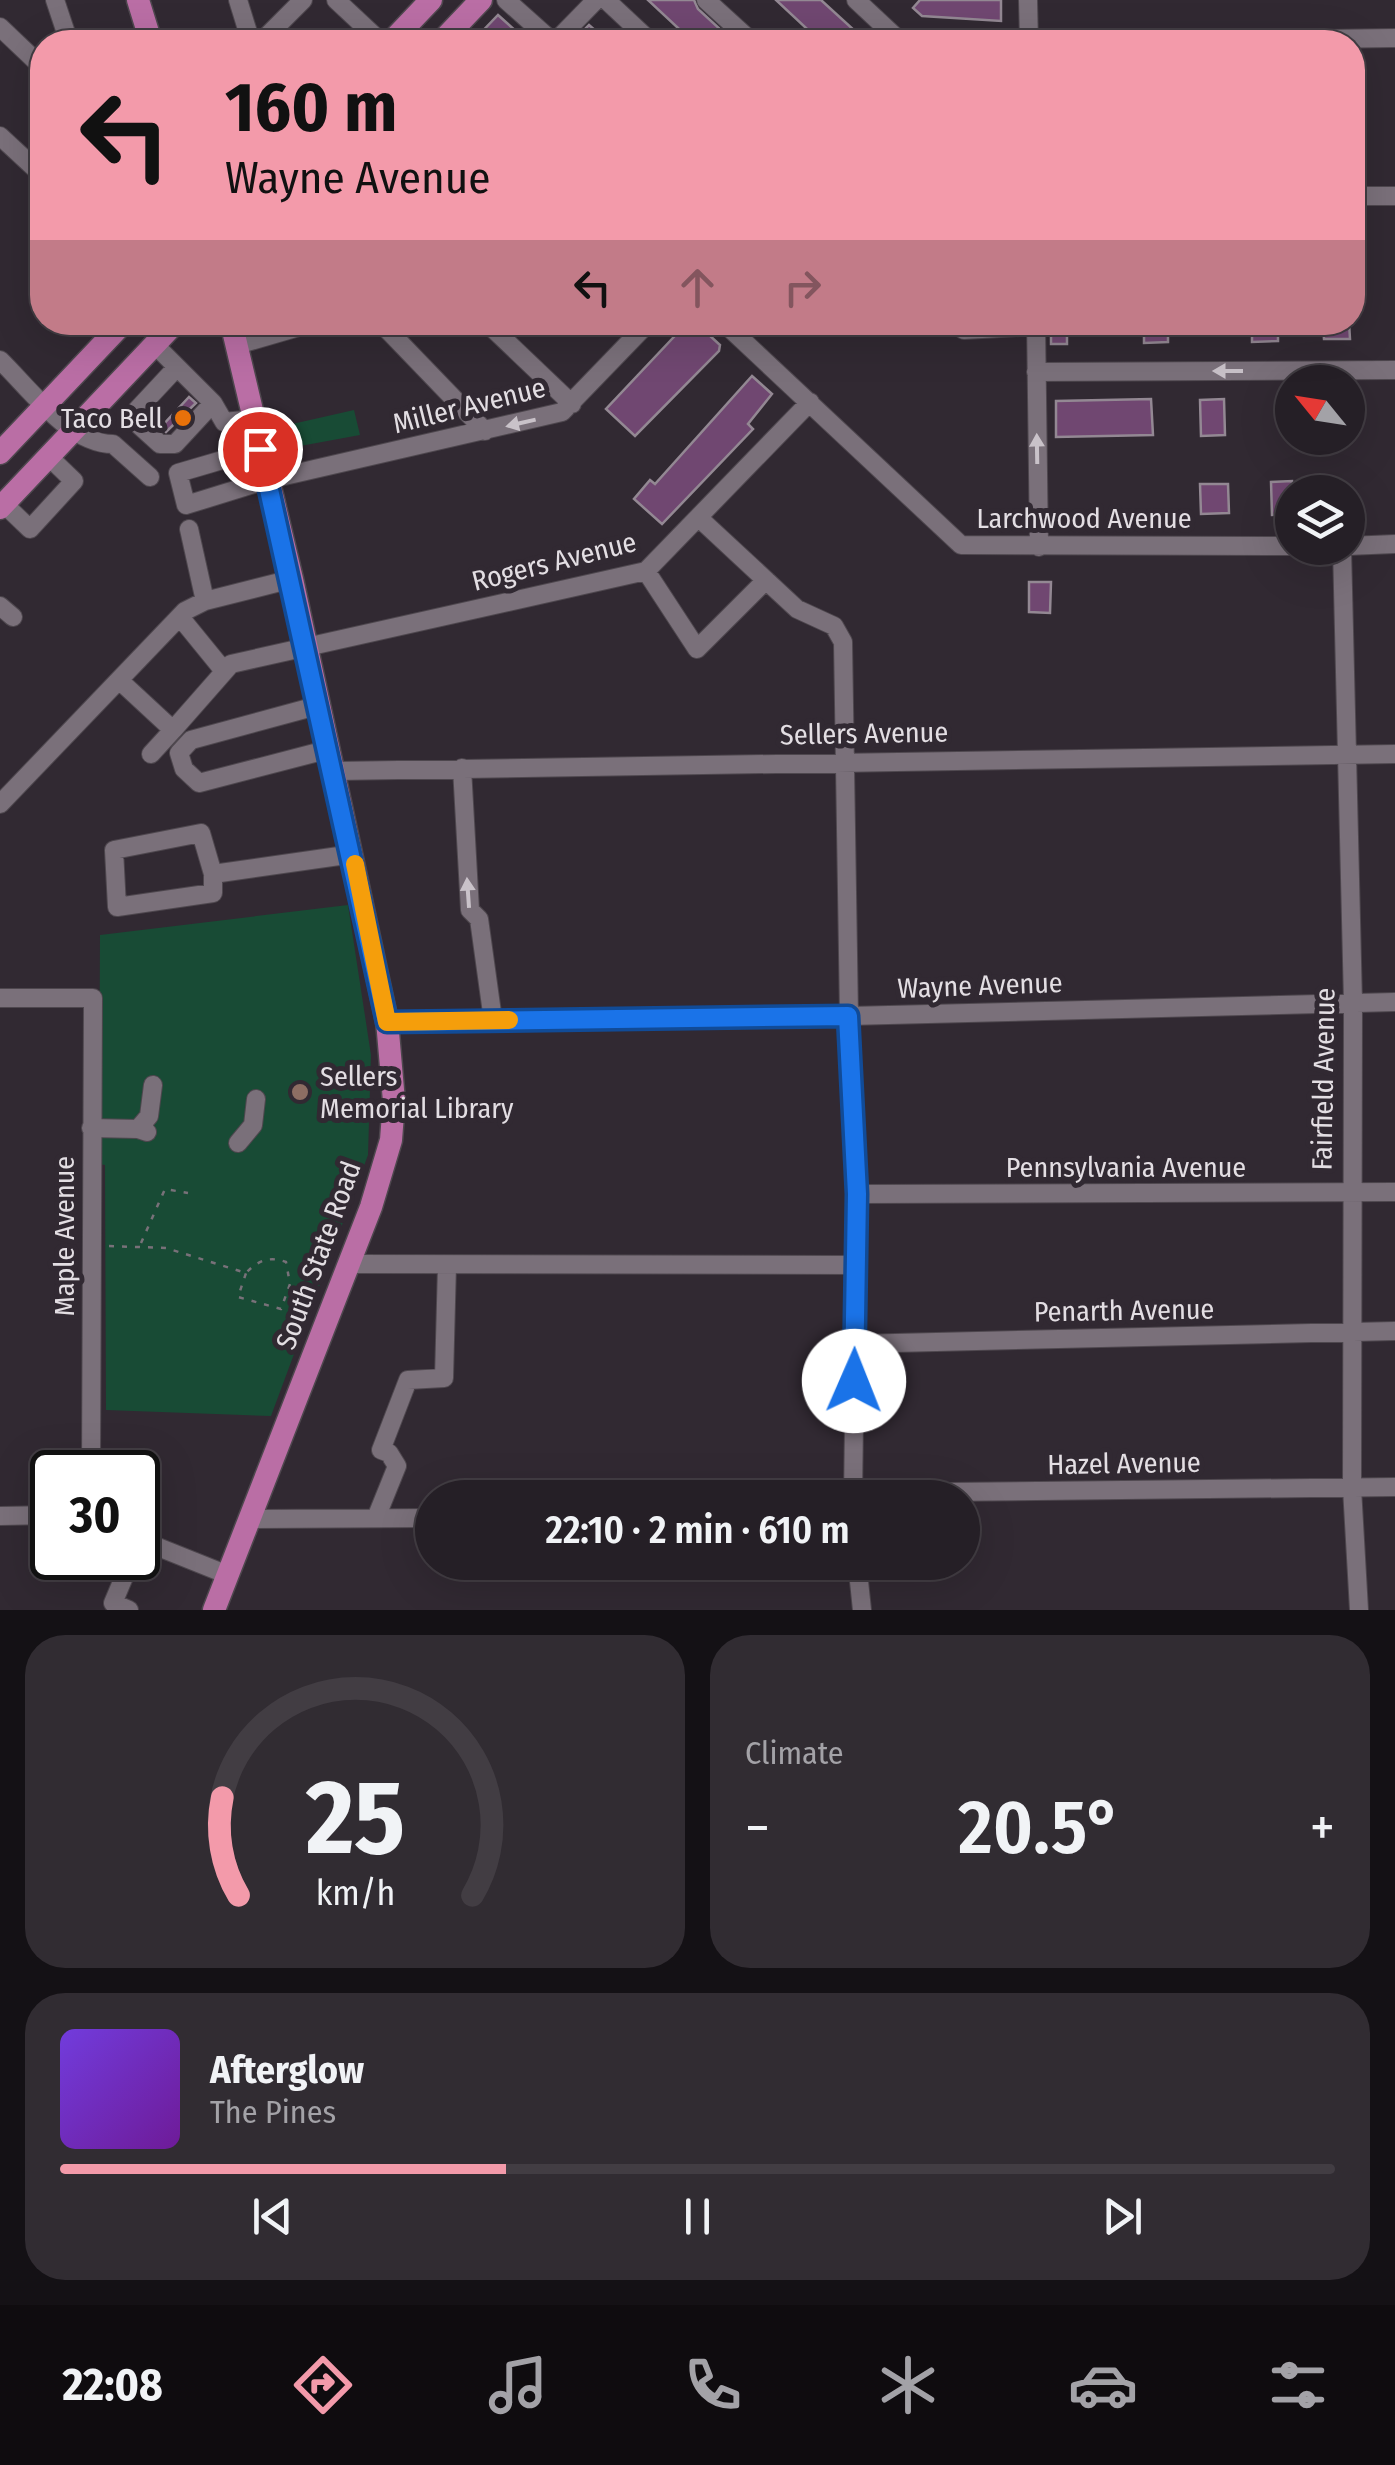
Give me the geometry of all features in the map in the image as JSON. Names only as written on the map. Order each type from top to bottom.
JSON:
[{"type":"main road","points":[[138,0],[147,30]]},
{"type":"main road","points":[[402,30],[431,0]]},
{"type":"main road","points":[[452,30],[481,0]]},
{"type":"main road","points":[[0,453],[112,335]]},
{"type":"main road","points":[[2,506],[164,335]]},
{"type":"main road","name":"South State Road","points":[[214,1610],[350,1264],[390,1140],[395,1072],[353,854],[234,335]]},
{"type":"street","points":[[55,0],[65,30]]},
{"type":"street","points":[[238,0],[247,30]]},
{"type":"street","points":[[273,30],[302,0]]},
{"type":"street","points":[[336,0],[368,30]]},
{"type":"street","points":[[506,0],[540,30]]},
{"type":"street","points":[[566,30],[596,0]]},
{"type":"street","points":[[606,0],[638,30]]},
{"type":"street","points":[[706,0],[739,30]]},
{"type":"street","points":[[856,0],[888,30]]},
{"type":"street","points":[[1028,0],[1029,30]]},
{"type":"street","points":[[0,28],[30,55]]},
{"type":"street","points":[[1365,38],[1395,38]]},
{"type":"street","points":[[0,136],[30,165]]},
{"type":"street","points":[[1365,196],[1395,196]]},
{"type":"street","points":[[392,335],[484,431]]},
{"type":"street","points":[[500,335],[572,404]]},
{"type":"street","name":"Miller Avenue","points":[[260,449],[178,473],[186,506],[267,480],[549,416],[572,404],[638,335]]},
{"type":"street","name":"Larchwood Avenue","points":[[737,335],[961,545],[1275,546]]},
{"type":"street","points":[[1036,335],[1038,546]]},
{"type":"street","points":[[155,345],[214,402],[224,422],[254,420]]},
{"type":"street","points":[[0,360],[74,430],[94,444],[113,444],[150,477]]},
{"type":"street","points":[[137,418],[178,367]]},
{"type":"street","points":[[1036,372],[1395,370]]},
{"type":"street","points":[[114,388],[160,444],[174,444],[214,402]]},
{"type":"street","name":"Rogers Avenue","points":[[224,671],[230,664],[646,570],[810,402]]},
{"type":"street","points":[[2,506],[30,529],[74,481],[49,457]]},
{"type":"street","points":[[700,518],[796,609],[834,626],[842,636],[848,1016],[857,1194],[853,1480]]},
{"type":"street","points":[[189,529],[205,601]]},
{"type":"street","points":[[1365,545],[1395,544]]},
{"type":"street","name":"Fairfield Avenue","points":[[1345,565],[1353,1002],[1352,1488],[1359,1610]]},
{"type":"street","points":[[646,570],[696,649],[766,580]]},
{"type":"street","points":[[0,804],[180,616],[205,601],[292,580]]},
{"type":"street","points":[[151,754],[224,671],[180,616]]},
{"type":"street","points":[[119,680],[174,730]]},
{"type":"street","name":"Sellers Avenue","points":[[320,704],[191,740],[179,753],[184,768],[199,784],[332,760],[462,768],[1395,754]]},
{"type":"street","points":[[462,768],[470,910],[479,919],[493,1020]]},
{"type":"street","points":[[201,833],[213,874],[214,893],[117,907],[114,850],[201,833]]},
{"type":"street","points":[[213,874],[353,854]]},
{"type":"street","name":"Maple Avenue","points":[[0,998],[92,998],[91,1450]]},
{"type":"street","name":"Wayne Avenue","points":[[387,1022],[848,1016],[1395,1002]]},
{"type":"street","points":[[91,1128],[143,1131],[153,1085]]},
{"type":"street","points":[[238,1143],[253,1125],[256,1099]]},
{"type":"street","name":"Pennsylvania Avenue","points":[[857,1194],[1395,1192]]},
{"type":"street","points":[[350,1264],[856,1265]]},
{"type":"street","points":[[376,1518],[396,1466],[389,1453],[381,1450],[408,1380],[444,1378],[447,1264]]},
{"type":"street","name":"Penarth Avenue","points":[[854,1344],[1395,1331]]},
{"type":"street","name":"Hazel Avenue","points":[[980,1493],[1395,1487]]},
{"type":"street","points":[[0,1516],[30,1516]]},
{"type":"street","points":[[250,1519],[415,1518]]},
{"type":"street","points":[[160,1553],[228,1575]]},
{"type":"street","points":[[122,1580],[113,1604],[128,1610]]},
{"type":"street","points":[[859,1580],[862,1610]]},
{"type":"path","points":[[141,1244],[165,1190],[188,1193]]},
{"type":"path","points":[[93,1249],[141,1244],[252,1275]]},
{"type":"path","points":[[286,1262],[280,1309],[238,1296],[246,1273],[254,1264],[286,1262]]},
{"type":"green space","points":[[354,410],[360,435],[284,449],[279,427]]},
{"type":"green space","points":[[348,905],[371,1055],[368,1155],[271,1416],[106,1410],[105,1165],[99,1164],[100,935]]},
{"type":"building","points":[[648,0],[694,0],[698,9],[721,30],[680,30]]},
{"type":"building","points":[[776,0],[821,0],[854,30],[808,30]]},
{"type":"building","points":[[920,0],[1001,0],[1001,21],[922,16],[913,8]]},
{"type":"building","points":[[498,15],[515,30],[484,30]]},
{"type":"building","points":[[676,335],[709,335],[720,345],[719,351],[635,436],[606,409]]},
{"type":"building","points":[[1051,335],[1067,335],[1067,344],[1051,344]]},
{"type":"building","points":[[1144,335],[1168,335],[1168,342],[1144,343]]},
{"type":"building","points":[[1252,335],[1278,335],[1278,341],[1252,342]]},
{"type":"building","points":[[1324,335],[1350,335],[1350,339],[1324,339]]},
{"type":"building","points":[[752,376],[772,394],[748,424],[753,429],[662,524],[634,499],[650,480],[655,484]]},
{"type":"building","points":[[189,397],[196,403],[166,432],[161,427]]},
{"type":"building","points":[[1151,399],[1153,435],[1056,437],[1056,401]]},
{"type":"building","points":[[1224,399],[1225,435],[1201,436],[1200,400]]},
{"type":"building","points":[[1271,482],[1275,482],[1275,515],[1272,515]]},
{"type":"building","points":[[1200,484],[1228,484],[1229,513],[1201,514]]},
{"type":"building","points":[[1029,582],[1051,582],[1050,613],[1029,612]]},
{"type":"slow traffic","points":[[355,864],[387,1022],[509,1020]]},
{"type":"place","name":"Taco Bell","points":[[183,418]]},
{"type":"place","name":"Sellers Memorial Library","points":[[300,1092]]},
{"type":"route","points":[[260,449],[347,826],[387,1022],[848,1016],[857,1194],[854,1381]]}]
